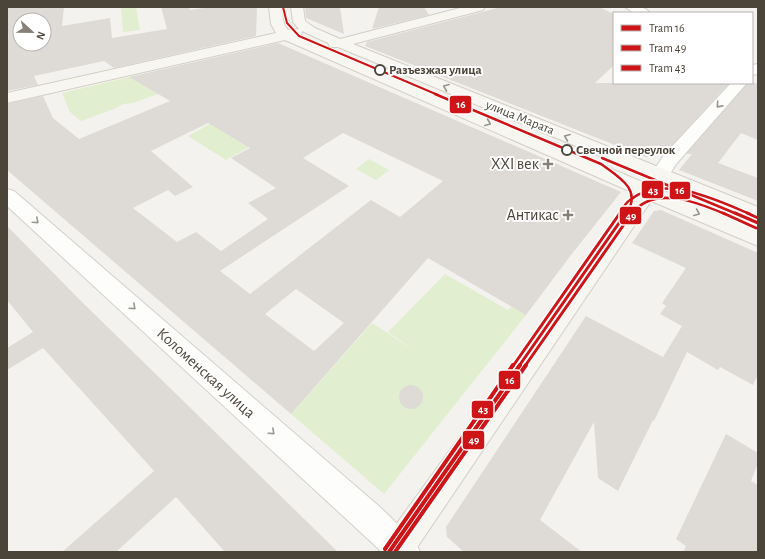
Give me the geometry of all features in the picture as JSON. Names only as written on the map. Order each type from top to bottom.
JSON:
[{"type":"street","points":[[275,7],[276,22],[283,32]]},
{"type":"street","points":[[297,7],[299,22],[305,28]]},
{"type":"street","points":[[310,47],[455,9],[479,7]]},
{"type":"street","points":[[631,7],[642,12]]},
{"type":"street","points":[[7,89],[305,28]]},
{"type":"street","name":"улица Марата","points":[[305,28],[654,183],[758,239]]},
{"type":"street","points":[[7,98],[283,32]]},
{"type":"street","name":"улица Марата","points":[[283,32],[310,47],[654,183],[758,215]]},
{"type":"street","points":[[400,550],[670,159],[738,84]]},
{"type":"street","name":"Коломенская улица","points":[[7,195],[400,550]]},
{"type":"green space","points":[[121,7],[136,7],[140,30],[123,32]]},
{"type":"green space","points":[[130,77],[158,94],[133,103],[123,104],[114,109],[81,121],[70,112],[62,93]]},
{"type":"green space","points":[[210,124],[249,147],[226,160],[188,136]]},
{"type":"green space","points":[[369,159],[389,170],[376,180],[356,169]]},
{"type":"green space","points":[[445,274],[508,310],[512,306],[526,315],[384,494],[291,414],[372,323],[420,354],[388,332]]},
{"type":"building","points":[[7,7],[64,7],[62,26],[110,18],[112,38],[167,29],[161,7],[189,7],[190,10],[211,7],[257,7],[256,36],[114,68],[104,61],[34,76],[38,85],[7,91]]},
{"type":"building","points":[[305,7],[340,7],[344,34],[306,18]]},
{"type":"building","points":[[379,7],[424,7],[429,15],[372,29]]},
{"type":"building","points":[[501,7],[599,7],[613,14],[613,66],[595,83],[728,84],[662,156],[645,157],[365,46],[367,42]]},
{"type":"building","points":[[278,43],[621,192],[526,315],[428,258],[291,414],[7,170],[7,104],[43,96],[53,118],[79,139],[170,101],[129,77]],"holes":[[[208,123],[250,148],[231,158],[276,188],[248,203],[268,219],[221,251],[196,232],[177,242],[133,208],[168,190],[175,196],[193,187],[151,151]],[[343,133],[443,181],[400,217],[371,200],[250,294],[220,271],[349,186],[303,158]],[[296,289],[344,323],[314,351],[265,314]]]},
{"type":"building","points":[[758,83],[758,140],[741,133],[718,163],[758,178],[758,201],[679,170],[692,154],[686,154],[747,84]]},
{"type":"building","points":[[661,210],[758,253],[758,374],[753,385],[720,367],[718,370],[687,352],[618,491],[598,478],[594,422],[540,520],[582,552],[464,552],[447,537],[446,527],[586,316],[663,357],[682,326],[660,314],[666,306],[662,303],[686,268],[632,243],[654,211]]},
{"type":"building","points":[[7,226],[82,302],[338,552],[225,552],[176,497],[116,552],[62,552],[154,471],[43,348],[7,370],[7,348],[33,332],[7,300]]},
{"type":"building","points":[[411,385],[419,389],[423,397],[419,405],[411,409],[403,405],[399,397],[403,389]]},
{"type":"building","points":[[726,434],[758,453],[758,463],[751,481],[758,485],[758,552],[683,552],[686,546],[676,539]]},
{"type":"tram line","name":"16","points":[[283,7],[284,16],[287,23],[299,36],[601,164],[619,177],[629,187],[631,193],[632,200],[630,208],[389,552]]},
{"type":"tram line","name":"16","points":[[602,158],[758,223]]},
{"type":"tram line","points":[[601,164],[758,230]]},
{"type":"tram line","name":"43","points":[[385,549],[629,200],[643,192],[659,188],[676,189],[694,192],[711,198],[758,218]]},
{"type":"tram line","name":"49","points":[[395,552],[636,208],[649,201],[663,198],[679,199],[713,209],[756,228]]},
{"type":"place","name":"Разъезжая улица","points":[[380,70]]},
{"type":"place","name":"Свечной переулок","points":[[567,150]]},
{"type":"place","name":"XXI век","points":[[548,164]]},
{"type":"place","name":"Антикас","points":[[568,215]]}]
